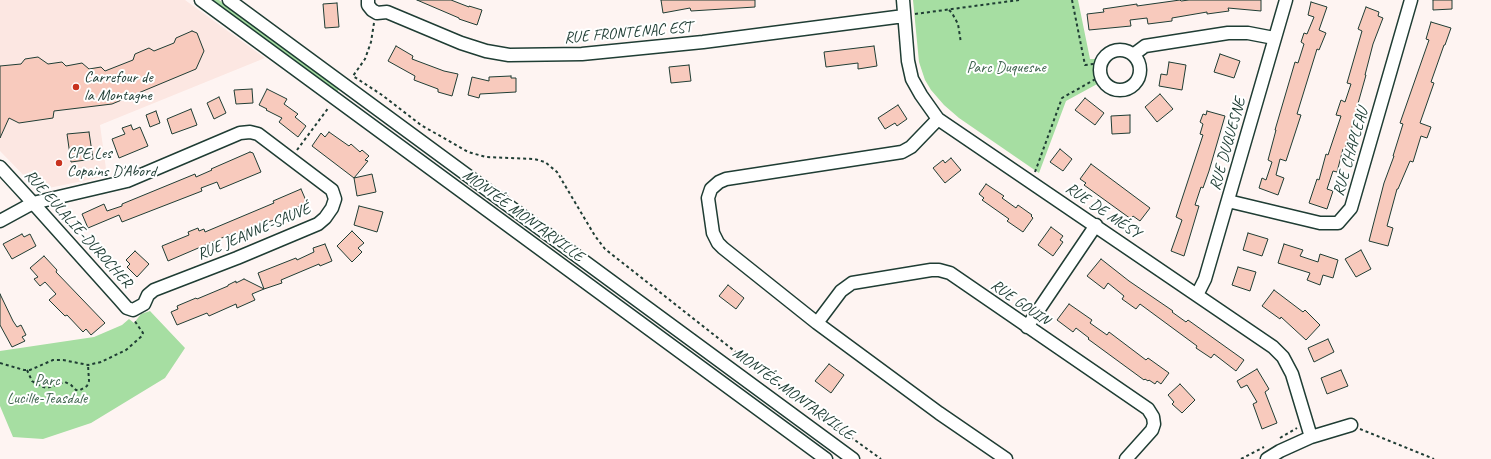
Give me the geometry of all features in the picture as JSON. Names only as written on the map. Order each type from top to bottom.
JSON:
[{"type":"street","name":"MONTÉE MONTARVILLE","points":[[201,0],[826,459]]},
{"type":"street","name":"MONTÉE MONTARVILLE","points":[[229,0],[853,459]]},
{"type":"street","points":[[368,0],[368,5],[372,10],[377,12]]},
{"type":"street","name":"RUE DE MÉSY","points":[[903,0],[908,61],[912,79],[938,119],[1096,225],[1273,347],[1283,357],[1292,374],[1311,437]]},
{"type":"street","name":"RUE DUQUESNE","points":[[1197,295],[1205,279],[1286,0]]},
{"type":"street","name":"RUE CHAPLEAU","points":[[1228,201],[1320,223],[1338,223],[1351,208],[1411,0]]},
{"type":"street","name":"RUE FRONTENAC EST","points":[[377,12],[387,12],[461,43],[509,56],[582,54],[703,42],[904,16]]},
{"type":"street","points":[[1133,55],[1145,46],[1228,34],[1248,33],[1274,38]]},
{"type":"street","points":[[1122,50],[1133,55],[1138,60],[1140,74],[1138,80],[1133,85],[1128,89],[1121,90],[1114,89],[1104,81],[1102,70],[1105,58],[1116,51],[1122,50]]},
{"type":"street","points":[[938,119],[911,148],[902,152],[726,179],[716,184],[712,188],[709,195],[713,233],[718,243],[817,323],[939,413],[1006,459]]},
{"type":"street","name":"RUE JEANNE-SAUVÉ","points":[[0,221],[33,203],[126,181],[240,133],[250,132],[258,134],[332,190],[335,199],[332,208],[325,218],[318,224],[237,258],[154,290],[148,295],[144,304],[133,310]]},
{"type":"street","name":"RUE EULALIE-DUROCHER","points":[[0,167],[127,308],[133,310]]},
{"type":"street","points":[[1027,327],[1096,225]]},
{"type":"street","name":"RUE GOUIN","points":[[817,323],[841,291],[849,284],[938,270],[953,275],[1146,407],[1154,421],[1152,430],[1126,459]]},
{"type":"street","points":[[1267,459],[1280,451],[1311,437],[1352,425]]},
{"type":"path","points":[[904,16],[1019,0]]},
{"type":"path","points":[[1072,0],[1085,65],[1102,70]]},
{"type":"path","points":[[949,10],[952,12],[958,24],[961,43]]},
{"type":"path","points":[[377,12],[371,42],[365,59],[353,76],[382,95],[421,126],[468,152],[486,157],[534,159],[545,162],[557,172],[595,236],[605,248],[765,375],[881,459]]},
{"type":"path","points":[[1032,182],[1062,98],[1102,70]]},
{"type":"path","points":[[291,158],[336,98]]},
{"type":"path","points":[[0,363],[27,370],[53,360],[63,360],[88,365],[101,362],[118,355],[134,344],[142,336],[141,329],[133,319],[133,310]]},
{"type":"path","points":[[27,370],[32,381],[40,386],[47,388],[65,382],[76,390],[80,390],[87,386],[89,381],[88,365]]},
{"type":"path","points":[[1352,425],[1434,459]]},
{"type":"shaded area","points":[[0,0],[185,0],[265,58],[100,125],[107,176],[44,189],[35,187],[0,151]]},
{"type":"green space","points":[[211,0],[219,0],[340,88],[337,92]]},
{"type":"green space","name":"Parc Duquesne","points":[[913,0],[1078,0],[1090,59],[1098,59],[1095,72],[1099,83],[1066,101],[1039,173],[959,118],[944,105],[931,90],[925,80],[919,62]]},
{"type":"green space","name":"Parc Lucille-Teasdale","points":[[150,311],[185,348],[165,378],[91,423],[43,439],[13,437],[0,406],[0,351],[94,337],[122,325],[129,319],[134,323],[141,314]]},
{"type":"building","points":[[417,0],[451,0],[482,10],[477,25],[459,19]]},
{"type":"building","points":[[661,0],[755,0],[755,7],[691,11],[690,8],[663,13]]},
{"type":"building","points":[[1180,0],[1261,0],[1261,11],[1228,8],[1229,11],[1207,14],[1207,12],[1172,18],[1172,21],[1148,24],[1147,18],[1130,20],[1131,26],[1089,30],[1087,14],[1104,12],[1103,9]]},
{"type":"building","points":[[1433,0],[1452,0],[1452,9],[1433,10]]},
{"type":"building","points":[[1311,2],[1327,7],[1319,30],[1326,33],[1319,50],[1317,49],[1297,114],[1301,115],[1286,161],[1280,159],[1276,175],[1284,178],[1278,195],[1259,188],[1262,178],[1266,180],[1272,162],[1268,160],[1275,130],[1295,62],[1298,63],[1304,44],[1301,42],[1304,33],[1307,34],[1314,17],[1308,15]]},
{"type":"building","points":[[337,3],[339,27],[325,28],[323,4]]},
{"type":"building","points":[[1366,7],[1379,12],[1378,16],[1383,18],[1373,44],[1357,107],[1358,108],[1345,149],[1343,149],[1337,172],[1333,171],[1327,189],[1333,191],[1327,209],[1309,203],[1317,179],[1319,180],[1326,154],[1328,155],[1341,116],[1336,115],[1341,100],[1345,102],[1351,84],[1347,83],[1362,31],[1358,29]]},
{"type":"building","points":[[1431,22],[1451,28],[1431,82],[1434,83],[1420,123],[1431,127],[1427,138],[1421,136],[1413,162],[1410,161],[1397,189],[1387,226],[1393,228],[1388,246],[1369,241],[1384,183],[1394,156],[1403,124],[1400,123],[1429,40],[1426,39]]},
{"type":"building","name":"Carrefour de la Montagne","points":[[192,31],[197,33],[204,51],[196,69],[112,104],[54,111],[53,118],[19,123],[9,118],[0,138],[0,66],[21,64],[25,59],[38,57],[48,64],[62,62],[66,66],[82,63],[89,69],[101,67],[105,71],[133,60],[135,54],[149,48],[154,51],[174,43],[176,38]]},
{"type":"building","points":[[396,46],[413,56],[412,59],[444,71],[458,74],[452,96],[438,92],[438,89],[414,80],[415,76],[388,61]]},
{"type":"building","points":[[874,46],[877,66],[858,69],[858,63],[826,67],[824,52]]},
{"type":"building","points":[[1220,54],[1240,61],[1234,78],[1214,72]]},
{"type":"building","points":[[1169,62],[1186,65],[1182,90],[1159,86],[1161,74],[1167,75]]},
{"type":"building","points":[[689,65],[691,81],[671,83],[669,67]]},
{"type":"building","points":[[511,76],[511,78],[516,78],[516,92],[480,94],[479,98],[468,95],[472,77],[489,81],[489,77]]},
{"type":"building","points":[[252,89],[253,103],[236,104],[234,90]]},
{"type":"building","points":[[267,89],[287,99],[284,104],[298,114],[295,117],[306,126],[298,137],[279,122],[282,118],[259,105]]},
{"type":"building","points":[[1160,94],[1173,109],[1157,122],[1145,107]]},
{"type":"building","points":[[219,97],[226,113],[214,119],[207,103]]},
{"type":"building","points":[[1085,98],[1104,113],[1095,125],[1075,110]]},
{"type":"building","points":[[898,105],[907,119],[897,126],[895,123],[885,129],[878,118]]},
{"type":"building","points":[[191,109],[197,125],[172,134],[167,119]]},
{"type":"building","points":[[156,111],[160,123],[150,127],[146,115]]},
{"type":"building","points":[[1207,111],[1225,116],[1209,171],[1203,188],[1201,187],[1195,205],[1199,206],[1184,256],[1171,251],[1182,220],[1176,217],[1203,135],[1200,134],[1203,124],[1200,122],[1203,114],[1206,115]]},
{"type":"building","points":[[1130,115],[1130,133],[1112,134],[1111,116]]},
{"type":"building","points":[[131,125],[133,130],[140,127],[148,146],[119,158],[112,139],[125,134],[122,128]]},
{"type":"building","points":[[89,132],[93,159],[71,162],[67,134]]},
{"type":"building","points":[[329,132],[349,146],[351,144],[360,152],[362,150],[369,156],[365,160],[368,161],[354,178],[312,146],[321,133],[325,137]]},
{"type":"building","points":[[1060,149],[1072,159],[1063,171],[1050,162]]},
{"type":"building","points":[[250,152],[253,153],[261,172],[220,189],[217,182],[201,188],[202,191],[122,222],[119,215],[88,228],[82,214],[104,204],[107,211],[122,206],[122,204],[195,174],[196,177]]},
{"type":"building","points":[[951,158],[961,170],[945,183],[933,168],[943,160],[945,163]]},
{"type":"building","points":[[1091,164],[1150,208],[1140,221],[1133,216],[1131,219],[1084,185],[1086,183],[1080,179]]},
{"type":"building","points":[[372,174],[376,192],[357,196],[354,178]]},
{"type":"building","points":[[986,184],[1004,196],[1002,198],[1016,208],[1018,205],[1032,215],[1031,216],[1033,218],[1023,232],[1007,221],[1009,219],[982,200],[984,198],[979,194]]},
{"type":"building","points":[[301,189],[307,203],[296,208],[297,211],[232,236],[231,234],[168,261],[162,246],[189,235],[188,232],[198,228],[199,231],[204,229],[205,232],[274,203],[273,201]]},
{"type":"building","points":[[359,206],[383,212],[377,232],[354,225]]},
{"type":"building","points":[[1051,227],[1063,236],[1060,240],[1063,242],[1053,256],[1038,245]]},
{"type":"building","points":[[352,231],[364,243],[358,248],[362,252],[352,262],[337,246]]},
{"type":"building","points":[[1248,233],[1268,239],[1262,256],[1243,250]]},
{"type":"building","points":[[22,234],[24,237],[30,234],[36,246],[12,259],[3,244]]},
{"type":"building","points":[[325,244],[332,261],[320,266],[319,264],[281,280],[282,283],[264,289],[258,273],[296,258],[297,260],[314,252],[313,248]]},
{"type":"building","points":[[1284,244],[1303,250],[1300,256],[1318,262],[1320,254],[1338,260],[1333,278],[1323,275],[1320,285],[1307,280],[1310,273],[1278,263]]},
{"type":"building","points":[[1361,250],[1371,269],[1356,277],[1345,259]]},
{"type":"building","points":[[135,251],[149,264],[137,277],[127,267],[130,264],[126,260]]},
{"type":"building","points":[[44,256],[57,270],[56,272],[105,323],[91,335],[86,329],[83,332],[67,315],[65,316],[49,300],[56,294],[45,282],[40,286],[34,279],[38,277],[30,268]]},
{"type":"building","points":[[1101,259],[1186,322],[1188,320],[1244,360],[1236,371],[1214,354],[1211,358],[1196,348],[1197,346],[1140,304],[1136,309],[1122,299],[1124,296],[1108,283],[1104,289],[1087,276]]},
{"type":"building","points":[[1238,267],[1256,272],[1250,291],[1232,285]]},
{"type":"building","points":[[244,279],[264,289],[252,294],[255,300],[237,308],[236,304],[209,316],[207,313],[177,325],[171,312],[178,309],[177,306]]},
{"type":"building","points":[[728,285],[744,298],[736,309],[719,296]]},
{"type":"building","points":[[1274,290],[1303,312],[1305,310],[1320,325],[1306,340],[1281,317],[1280,319],[1262,306]]},
{"type":"building","points":[[0,294],[13,321],[17,327],[21,325],[26,335],[22,337],[25,341],[12,347],[0,325]]},
{"type":"building","points":[[1069,304],[1092,320],[1090,323],[1107,335],[1109,332],[1146,360],[1148,358],[1169,373],[1161,384],[1157,381],[1155,384],[1149,380],[1144,380],[1088,339],[1089,338],[1076,328],[1073,332],[1057,320]]},
{"type":"building","points":[[1328,339],[1334,352],[1314,362],[1308,348]]},
{"type":"building","points":[[829,364],[844,375],[831,393],[815,381]]},
{"type":"building","points":[[1257,369],[1269,389],[1265,392],[1277,423],[1262,429],[1253,404],[1257,402],[1247,385],[1241,388],[1237,381]]},
{"type":"building","points":[[1341,370],[1348,386],[1327,394],[1321,378]]},
{"type":"building","points":[[1180,384],[1195,400],[1182,413],[1172,404],[1174,402],[1168,395]]},
{"type":"place","name":"Carrefour de la Montagne","points":[[76,87]]},
{"type":"place","name":"CPE Les Copains D'Abord","points":[[59,163]]}]
